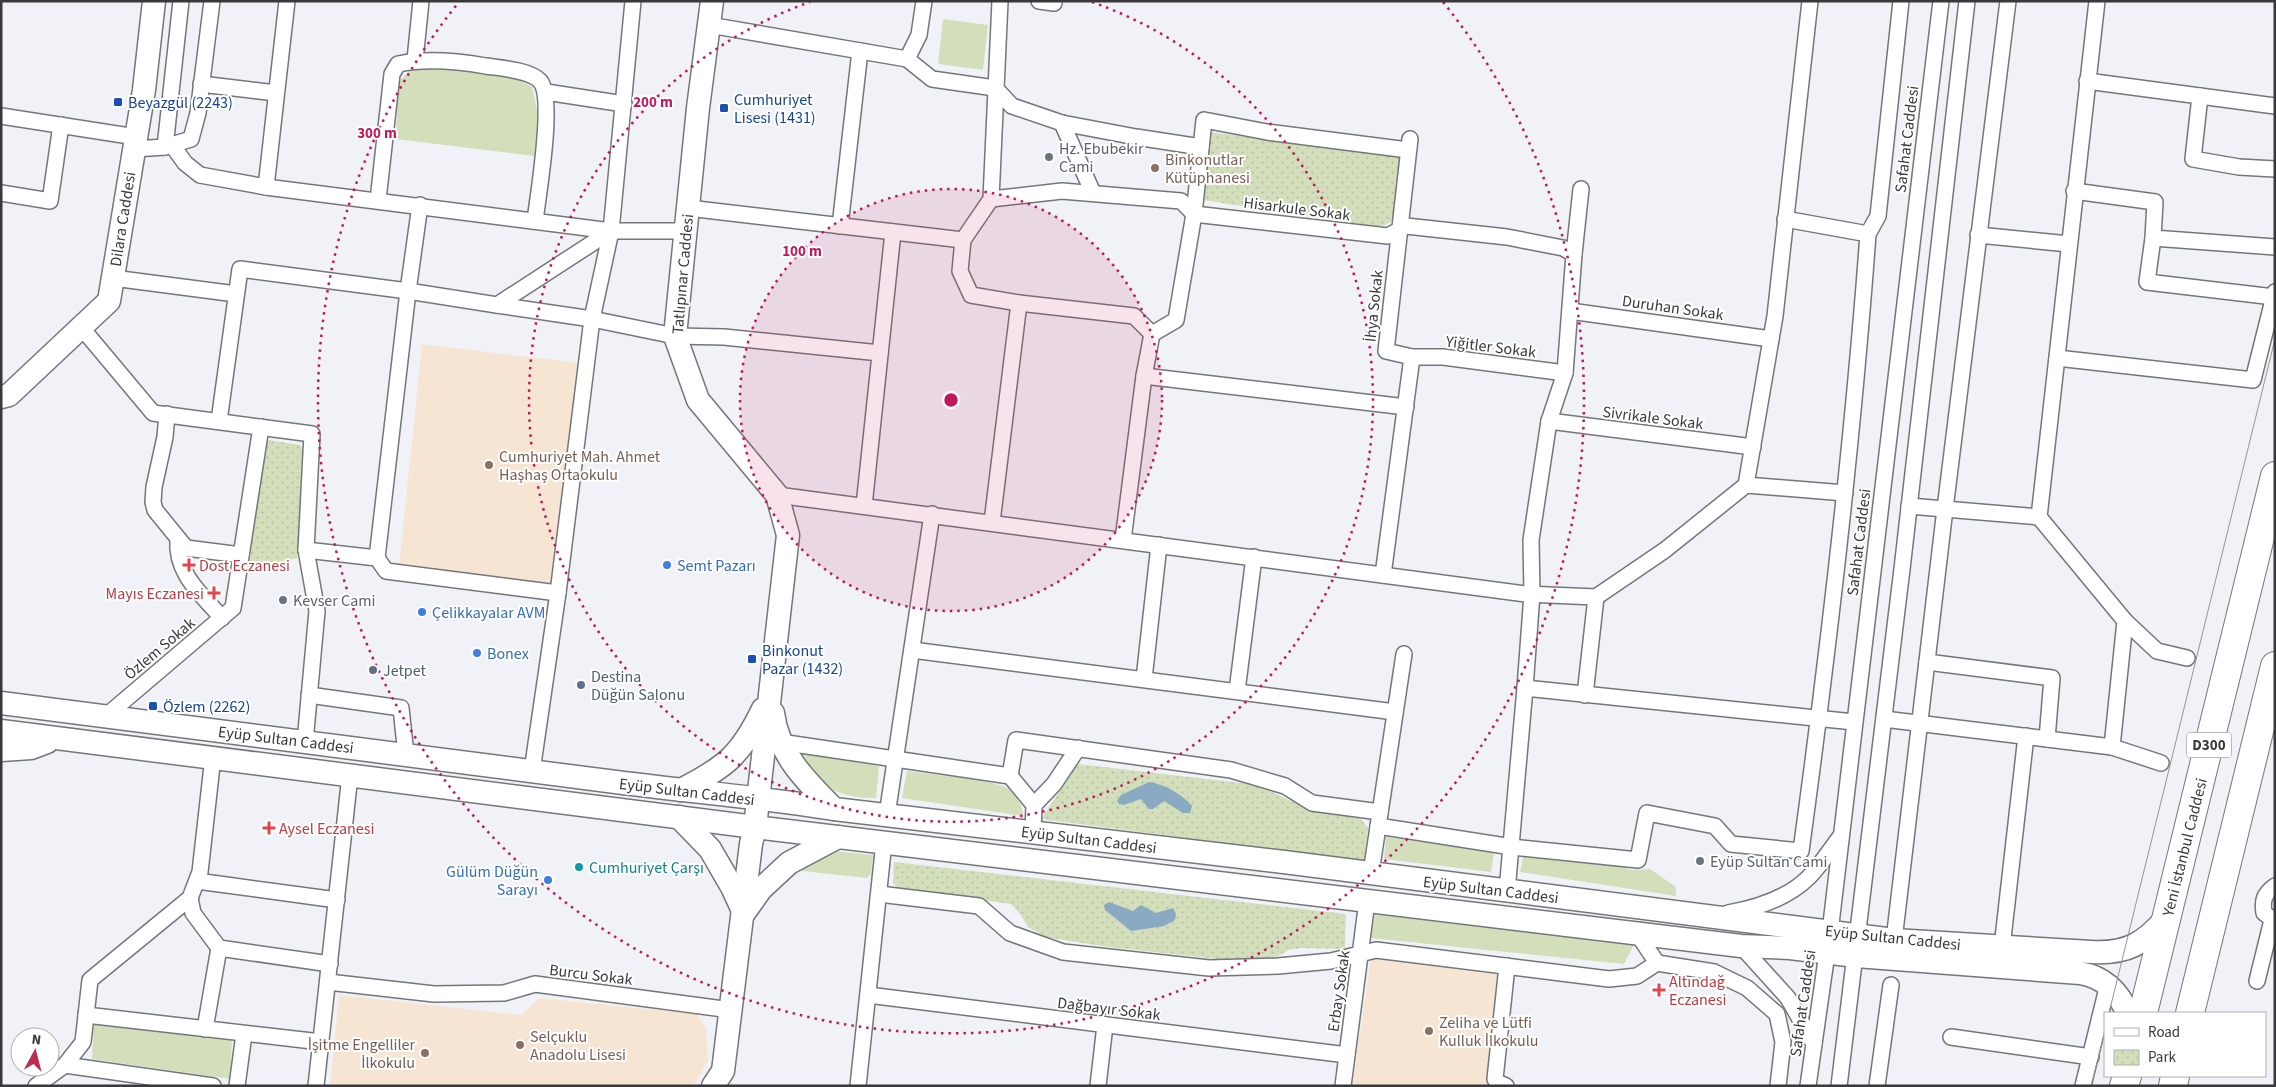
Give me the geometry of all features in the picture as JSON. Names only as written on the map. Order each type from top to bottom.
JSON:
[{"type":"highway","name":"Yeni İstanbul Caddesi","points":[[2143,1012],[2275,476]]},
{"type":"highway","name":"D300","points":[[2190,1012],[2275,666]]},
{"type":"main road","name":"Dilara Caddesi","points":[[5,396],[109,300],[135,143],[154,1]]},
{"type":"main road","name":"Tatlıpınar Caddesi","points":[[712,1],[698,108],[675,336],[698,400],[777,495],[788,535],[775,664],[770,694]]},
{"type":"main road","points":[[770,694],[775,729],[786,754],[808,783],[834,809]]},
{"type":"main road","points":[[681,790],[714,773],[742,749],[770,694]]},
{"type":"main road","points":[[713,1086],[723,1070],[744,913],[751,844],[755,827],[770,694]]},
{"type":"main road","name":"Eyüp Sultan Caddesi","points":[[4,702],[758,800],[784,801],[834,809],[1371,873],[1709,916],[1829,942],[2080,973],[2099,978],[2108,984]]},
{"type":"main road","name":"Eyüp Sultan Caddesi","points":[[1,731],[755,827],[1741,946],[1829,942]]},
{"type":"main road","points":[[1,750],[32,748],[57,738]]},
{"type":"main road","points":[[679,817],[710,849],[732,887],[744,913]]},
{"type":"main road","points":[[744,913],[761,889],[789,863],[838,837]]},
{"type":"main road","name":"Eyüp Sultan Caddesi","points":[[1857,946],[1894,940],[2102,953],[2125,950],[2146,939],[2167,918]]},
{"type":"main road","points":[[2108,984],[2120,998],[2127,1012]]},
{"type":"street","points":[[168,146],[181,1]]},
{"type":"street","points":[[1,116],[61,125],[135,143],[168,146],[191,139],[198,113],[212,1]]},
{"type":"street","points":[[266,187],[287,1]]},
{"type":"street","points":[[415,60],[421,1]]},
{"type":"street","points":[[532,771],[558,593],[592,319],[611,231],[633,1]]},
{"type":"street","points":[[907,59],[919,35],[924,1]]},
{"type":"street","points":[[1000,1],[991,199],[963,240],[960,271],[971,295],[1019,303],[1134,316],[1152,334]]},
{"type":"street","points":[[777,495],[1532,594],[1596,597],[1665,550],[1746,485],[1771,339],[1810,1]]},
{"type":"street","points":[[1010,776],[1016,740],[1231,770],[1285,786],[1312,803],[1512,847],[1638,860],[1647,813],[1715,826],[1731,844],[1802,851],[1845,493],[1857,378],[1868,234],[1878,216],[1901,1]]},
{"type":"street","name":"Safahat Caddesi","points":[[1808,1086],[1829,942],[1941,1]]},
{"type":"street","points":[[1839,1086],[1884,718],[1967,1]]},
{"type":"street","points":[[1894,940],[1978,235],[2008,1]]},
{"type":"street","points":[[2097,1],[2068,244],[2039,516],[2125,621],[2157,651],[2187,658]]},
{"type":"street","points":[[709,25],[907,59],[932,78],[995,88],[1012,106],[1062,123],[1201,147],[1198,214],[1176,320],[1152,334],[1144,376],[1124,540]]},
{"type":"street","points":[[840,226],[860,51]]},
{"type":"street","points":[[378,200],[392,74],[398,64],[415,60],[468,63],[519,71],[540,80],[546,92],[543,161],[535,221]]},
{"type":"street","points":[[2088,81],[2275,106]]},
{"type":"street","points":[[202,84],[276,94]]},
{"type":"street","points":[[546,92],[624,104]]},
{"type":"street","points":[[2200,96],[2193,159],[2275,169]]},
{"type":"street","name":"İhya Sokak","points":[[1201,147],[1204,120],[1267,132],[1409,144],[1393,233],[1386,352],[1412,357]]},
{"type":"street","points":[[1062,123],[1093,193]]},
{"type":"street","points":[[1,193],[50,201],[61,125]]},
{"type":"street","points":[[168,146],[200,175],[266,187],[611,231],[685,232]]},
{"type":"street","points":[[1507,891],[1532,594],[1531,540],[1549,421],[1565,373],[1581,189]]},
{"type":"street","points":[[991,199],[1062,191],[1093,193],[1180,202],[1198,214]]},
{"type":"street","points":[[2057,358],[2253,380],[2274,294],[2148,282],[2155,202],[2074,191]]},
{"type":"street","points":[[420,206],[408,291],[377,558],[386,572],[558,593]]},
{"type":"street","points":[[688,208],[963,240]]},
{"type":"street","name":"Hisarkule Sokak","points":[[1198,214],[1393,233],[1406,226],[1507,237],[1563,248],[1574,254]]},
{"type":"street","points":[[1786,219],[1868,234]]},
{"type":"street","points":[[496,304],[611,231]]},
{"type":"street","points":[[864,506],[893,232]]},
{"type":"street","points":[[1978,235],[2068,244]]},
{"type":"street","points":[[2153,238],[2275,247]]},
{"type":"street","points":[[219,421],[240,268],[592,319],[675,336],[724,337],[880,353]]},
{"type":"street","points":[[112,278],[236,294]]},
{"type":"street","points":[[992,522],[1019,303]]},
{"type":"street","name":"Duruhan Sokak","points":[[1570,311],[1771,339]]},
{"type":"street","points":[[81,327],[153,413],[312,434],[306,550],[317,612],[305,742]]},
{"type":"street","points":[[1383,575],[1412,357]]},
{"type":"street","name":"Yiğitler Sokak","points":[[1412,357],[1443,357],[1565,373]]},
{"type":"street","points":[[1144,376],[1406,407]]},
{"type":"street","points":[[167,414],[165,438],[154,487],[153,502],[155,510],[186,548],[241,556]]},
{"type":"street","name":"Sivrikale Sokak","points":[[1549,421],[1753,447]]},
{"type":"street","name":"Özlem Sokak","points":[[106,716],[233,608],[261,427]]},
{"type":"street","points":[[1746,485],[1845,493]]},
{"type":"street","points":[[1909,506],[2039,516]]},
{"type":"street","points":[[887,815],[932,514]]},
{"type":"street","points":[[178,539],[178,560],[192,584],[222,618]]},
{"type":"street","points":[[1144,679],[1159,545]]},
{"type":"street","points":[[306,550],[377,558]]},
{"type":"street","points":[[1237,691],[1254,557]]},
{"type":"street","points":[[1585,694],[1596,597]]},
{"type":"street","points":[[2112,746],[2125,621]]},
{"type":"street","points":[[912,650],[1396,712]]},
{"type":"street","points":[[1371,873],[1404,654]]},
{"type":"street","points":[[1927,662],[2052,678],[2047,738]]},
{"type":"street","points":[[1525,688],[1854,722]]},
{"type":"street","points":[[309,696],[401,708],[406,755]]},
{"type":"street","points":[[1884,718],[2112,746],[2162,762]]},
{"type":"street","points":[[2002,947],[2026,736]]},
{"type":"street","points":[[780,742],[1010,776],[1034,804],[1033,832]]},
{"type":"street","points":[[1034,804],[1054,784],[1078,748]]},
{"type":"street","points":[[213,758],[200,872],[190,898],[193,914],[219,948],[330,964]]},
{"type":"street","points":[[316,1086],[350,775]]},
{"type":"street","points":[[1709,916],[1755,908],[1782,897],[1809,878],[1840,837]]},
{"type":"street","points":[[858,1086],[884,842]]},
{"type":"street","points":[[196,881],[336,900]]},
{"type":"street","points":[[2257,981],[2273,921],[2264,913],[2262,902],[2266,892],[2275,886]]},
{"type":"street","points":[[879,894],[979,906],[1010,933],[1063,952],[1209,968],[1278,966],[1331,961],[1361,952],[1376,950],[1609,979],[1637,976],[1657,963],[1714,972],[1747,988],[1777,1014],[1783,1042],[1778,1086]]},
{"type":"street","points":[[36,1086],[65,1065],[83,1042],[90,980],[190,898]]},
{"type":"street","name":"Erbay Sokak","points":[[1343,1086],[1367,901]]},
{"type":"street","points":[[1638,933],[1657,963]]},
{"type":"street","points":[[1741,946],[1788,998],[1814,1044]]},
{"type":"street","points":[[205,1029],[219,948]]},
{"type":"street","points":[[1506,1086],[1497,1082],[1495,1078],[1507,966]]},
{"type":"street","name":"Burcu Sokak","points":[[328,982],[434,994],[504,993],[535,984],[731,1010]]},
{"type":"street","points":[[1877,1086],[1891,984]]},
{"type":"street","points":[[2083,1086],[2108,984]]},
{"type":"street","name":"Dağbayır Sokak","points":[[868,995],[1347,1055]]},
{"type":"street","points":[[86,1015],[321,1042]]},
{"type":"street","points":[[1098,1086],[1105,1025]]},
{"type":"street","points":[[237,1086],[244,1034]]},
{"type":"street","points":[[1951,1037],[2091,1057]]},
{"type":"street","points":[[65,1065],[133,1080],[213,1086]]},
{"type":"shaded area","name":"Cumhuriyet Mah. Ahmet Haşhaş Ortaokulu","points":[[422,344],[579,363],[555,587],[399,567]]},
{"type":"shaded area","name":"Zeliha ve Lütfi Kulluk İlkokulu","points":[[1371,958],[1505,976],[1491,1086],[1352,1086]]},
{"type":"shaded area","name":"Selçuklu Anadolu Lisesi","points":[[339,995],[522,1015],[539,998],[697,1014],[706,1028],[708,1061],[693,1086],[330,1086]]},
{"type":"green space","points":[[943,19],[988,25],[983,70],[938,64]]},
{"type":"green space","points":[[413,68],[507,74],[532,87],[539,119],[534,156],[396,139],[398,82]]},
{"type":"green space","points":[[1208,132],[1400,155],[1393,221],[1380,227],[1203,200]]},
{"type":"green space","points":[[268,440],[300,445],[304,453],[297,558],[249,569],[263,443]]},
{"type":"green space","points":[[794,751],[879,766],[876,798],[837,792],[820,780]]},
{"type":"green space","points":[[1078,764],[1258,785],[1303,807],[1361,819],[1368,828],[1364,861],[1041,819]]},
{"type":"green space","points":[[907,771],[976,780],[1002,786],[1009,789],[1017,798],[1021,805],[1023,816],[902,798]]},
{"type":"green space","points":[[1386,837],[1494,852],[1491,872],[1384,859]]},
{"type":"green space","points":[[824,850],[873,855],[871,873],[867,878],[793,870]]},
{"type":"green space","points":[[1524,853],[1624,865],[1629,870],[1650,869],[1676,887],[1676,896],[1520,872]]},
{"type":"green space","points":[[894,862],[1346,914],[1345,947],[1338,949],[1301,948],[1288,950],[1268,962],[1253,963],[1101,946],[1045,937],[1028,927],[1021,915],[1011,904],[898,888],[893,883]]},
{"type":"green space","points":[[1375,914],[1634,945],[1624,964],[1370,938]]},
{"type":"green space","points":[[94,1022],[232,1040],[230,1079],[92,1059]]},
{"type":"water","points":[[1149,782],[1167,787],[1183,797],[1192,806],[1190,813],[1183,813],[1164,801],[1153,809],[1149,809],[1141,799],[1124,805],[1119,804],[1117,801],[1121,795]]},
{"type":"water","points":[[1109,902],[1133,911],[1141,905],[1156,913],[1173,908],[1176,914],[1175,920],[1164,926],[1131,931],[1105,910],[1104,905]]},
{"type":"tram line","points":[[2109,1012],[2275,339]]},
{"type":"tram line","points":[[2091,1086],[2104,1035]]},
{"type":"place","name":"Beyazgül (2243)","points":[[118,102]]},
{"type":"place","name":"Cumhuriyet Lisesi (1431)","points":[[724,108]]},
{"type":"place","name":"Hz. Ebubekir Cami","points":[[1049,157]]},
{"type":"place","name":"Binkonutlar Kütüphanesi","points":[[1155,168]]},
{"type":"place","name":"Cumhuriyet Mah. Ahmet Haşhaş Ortaokulu","points":[[489,465]]},
{"type":"place","name":"Dost Eczanesi","points":[[189,565]]},
{"type":"place","name":"Semt Pazarı","points":[[667,565]]},
{"type":"place","name":"Mayıs Eczanesi","points":[[214,593]]},
{"type":"place","name":"Kevser Cami","points":[[283,600]]},
{"type":"place","name":"Çelikkayalar AVM","points":[[422,612]]},
{"type":"place","name":"Bonex","points":[[477,653]]},
{"type":"place","name":"Binkonut Pazar (1432)","points":[[752,659]]},
{"type":"place","name":"Jetpet","points":[[373,670]]},
{"type":"place","name":"Destina Düğün Salonu","points":[[581,685]]},
{"type":"place","name":"Özlem (2262)","points":[[153,706]]},
{"type":"place","name":"Aysel Eczanesi","points":[[269,828]]},
{"type":"place","name":"Eyüp Sultan Cami","points":[[1700,861]]},
{"type":"place","name":"Cumhuriyet Çarşı","points":[[579,867]]},
{"type":"place","name":"Gülüm Düğün Sarayı","points":[[548,880]]},
{"type":"place","name":"Altındağ Eczanesi","points":[[1659,990]]},
{"type":"place","name":"Zeliha ve Lütfi Kulluk İlkokulu","points":[[1429,1031]]},
{"type":"place","name":"Selçuklu Anadolu Lisesi","points":[[520,1045]]},
{"type":"place","name":"İşitme Engelliler İlkokulu","points":[[425,1053]]}]
